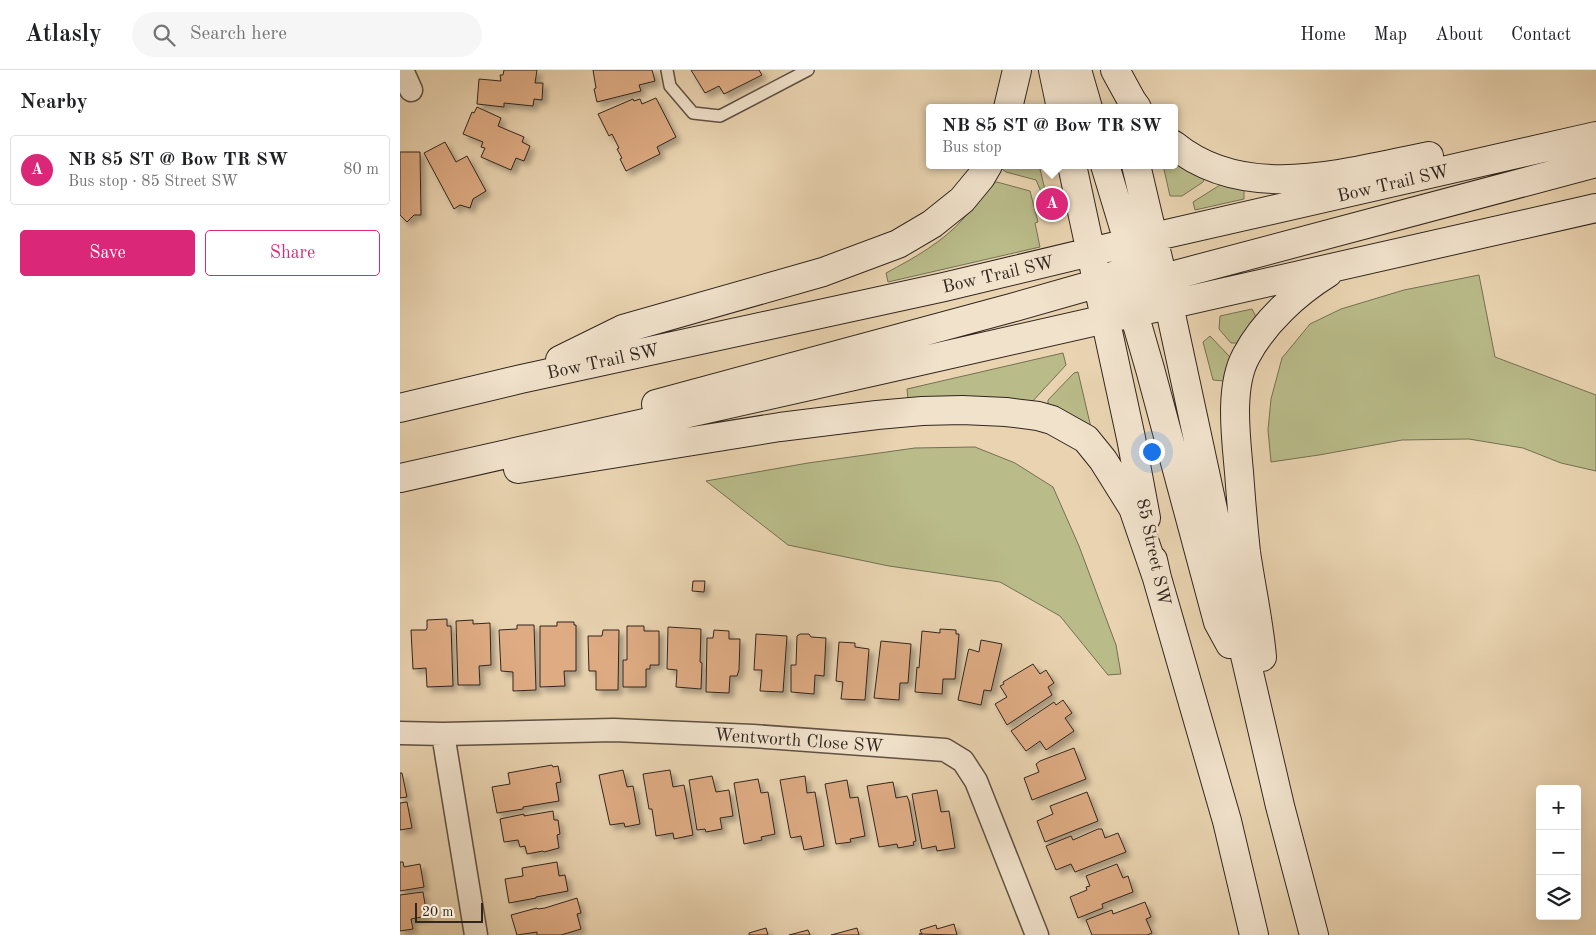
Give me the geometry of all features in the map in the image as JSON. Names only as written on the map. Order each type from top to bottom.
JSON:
[{"type":"main road","points":[[1009,104],[1017,70]]},
{"type":"main road","points":[[1053,70],[1060,104]]},
{"type":"main road","points":[[1078,70],[1087,104]]},
{"type":"main road","points":[[1114,70],[1121,104]]},
{"type":"main road","points":[[1114,70],[1135,104]]},
{"type":"main road","points":[[1178,149],[1196,161],[1218,171],[1237,176],[1271,180],[1329,175],[1428,156],[1596,118]]},
{"type":"main road","name":"Bow Trail SW","points":[[400,477],[1106,320],[1133,274],[1596,136]]},
{"type":"main road","points":[[400,477],[790,366],[1133,274],[1596,163]]},
{"type":"main road","points":[[521,380],[623,329],[823,272],[898,244],[932,224],[962,200],[982,177],[986,169]]},
{"type":"main road","name":"85 Street SW","points":[[1073,169],[1090,252],[1133,274],[1169,305],[1253,691],[1314,935]]},
{"type":"main road","points":[[1106,169],[1133,274],[1150,369],[1218,622],[1253,691]]},
{"type":"main road","name":"85 Street SW","points":[[1136,169],[1133,274],[1106,320],[1131,438],[1157,578],[1227,821],[1254,935]]},
{"type":"main road","name":"Bow Trail SW","points":[[400,408],[944,287],[1090,252],[1133,274],[1169,305],[1596,208]]},
{"type":"main road","points":[[1269,760],[1261,647],[1246,552],[1236,437],[1236,390],[1246,356],[1259,336],[1278,313],[1314,282],[1341,265]]},
{"type":"main road","points":[[400,488],[842,419],[922,411],[1006,412],[1038,416],[1052,420],[1086,439],[1103,460],[1133,508],[1157,578]]},
{"type":"street","name":"Wentworth Close SW","points":[[400,733],[443,734],[614,730],[753,736],[945,750],[963,761],[976,781],[1037,935]]},
{"type":"street","points":[[443,734],[476,935]]},
{"type":"lane","points":[[666,70],[670,86],[693,113],[720,116],[808,70]]},
{"type":"green space","points":[[1178,160],[1205,178],[1203,182],[1182,196],[1170,196],[1164,169],[1178,169]]},
{"type":"green space","points":[[1002,169],[1040,169],[1048,202],[1046,203],[1036,180],[1006,172]]},
{"type":"green space","points":[[997,182],[1030,191],[1038,222],[1035,223],[1040,247],[888,282],[886,273],[947,235],[964,218],[989,187]]},
{"type":"green space","points":[[1220,185],[1244,190],[1244,199],[1195,210],[1193,202]]},
{"type":"green space","points":[[1479,275],[1495,357],[1596,395],[1596,471],[1561,463],[1523,448],[1469,439],[1402,440],[1271,462],[1268,430],[1271,399],[1282,358],[1310,324],[1341,309],[1404,290]]},
{"type":"green space","points":[[1252,309],[1256,317],[1245,331],[1239,343],[1231,343],[1219,329],[1220,316]]},
{"type":"green space","points":[[1210,336],[1231,358],[1224,381],[1213,380],[1203,342]]},
{"type":"green space","points":[[1063,353],[1066,365],[1031,403],[908,400],[907,389]]},
{"type":"green space","points":[[1078,372],[1092,432],[1048,406],[1048,400],[1074,373]]},
{"type":"green space","points":[[975,447],[1015,463],[1053,487],[1079,546],[1116,645],[1121,674],[1108,675],[1060,616],[1000,582],[889,566],[788,545],[706,481],[808,463],[915,448]]},
{"type":"building","points":[[504,70],[537,70],[535,83],[543,83],[542,100],[534,99],[533,106],[504,103],[504,107],[477,104],[479,79],[501,81],[500,75],[503,75]]},
{"type":"building","points":[[593,70],[652,70],[655,81],[639,85],[641,91],[597,102]]},
{"type":"building","points":[[691,70],[759,70],[762,75],[724,94],[719,86],[705,93]]},
{"type":"building","points":[[656,98],[676,137],[657,147],[660,154],[626,171],[620,159],[622,158],[617,149],[619,148],[612,134],[609,136],[598,114],[633,99],[634,101],[640,99],[642,104]]},
{"type":"building","points":[[477,107],[501,118],[498,126],[524,137],[522,142],[530,146],[524,161],[516,158],[511,170],[481,157],[485,148],[481,147],[483,142],[463,134],[472,112],[474,113]]},
{"type":"building","points":[[445,142],[456,162],[467,156],[486,191],[473,199],[470,208],[460,205],[454,209],[424,153]]},
{"type":"building","points":[[400,152],[420,152],[421,215],[414,215],[407,222],[400,215]]},
{"type":"building","points":[[693,581],[705,581],[704,592],[692,591]]},
{"type":"building","points":[[447,619],[447,626],[451,626],[453,686],[427,687],[426,668],[413,669],[411,630],[426,630],[427,620]]},
{"type":"building","points":[[473,620],[473,624],[490,623],[491,665],[479,666],[480,685],[458,685],[456,621]]},
{"type":"building","points":[[557,622],[574,622],[574,625],[576,625],[576,671],[564,671],[565,686],[540,687],[540,626],[557,626]]},
{"type":"building","points":[[517,625],[534,625],[536,690],[513,691],[513,672],[501,671],[499,630],[517,629]]},
{"type":"building","points":[[627,626],[644,626],[644,631],[659,631],[659,665],[650,665],[650,669],[646,669],[646,687],[623,687],[623,660],[627,660]]},
{"type":"building","points":[[668,627],[701,629],[701,689],[676,687],[677,670],[667,669]]},
{"type":"building","points":[[940,629],[956,630],[956,634],[959,634],[955,679],[943,679],[942,694],[915,692],[922,631],[940,633]]},
{"type":"building","points":[[603,630],[619,630],[618,690],[596,690],[596,671],[589,671],[588,636],[602,636]]},
{"type":"building","points":[[714,630],[729,631],[729,639],[740,639],[739,670],[737,676],[730,676],[729,693],[706,692],[707,638],[713,638]]},
{"type":"building","points":[[756,634],[787,636],[783,692],[760,691],[762,670],[754,670]]},
{"type":"building","points":[[800,634],[826,638],[824,676],[815,675],[814,694],[791,692],[791,665],[796,665],[797,636]]},
{"type":"building","points":[[981,640],[1002,644],[991,691],[984,690],[981,705],[958,700],[969,649],[979,652]]},
{"type":"building","points":[[881,641],[911,644],[908,683],[900,683],[899,700],[874,698]]},
{"type":"building","points":[[839,642],[855,643],[855,647],[869,649],[865,700],[841,699],[843,682],[836,681]]},
{"type":"building","points":[[1033,664],[1040,674],[1046,670],[1054,683],[1048,687],[1052,695],[1007,725],[995,704],[1007,697],[1000,686],[1004,684],[1003,682]]},
{"type":"building","points":[[1063,700],[1072,713],[1065,718],[1074,731],[1046,750],[1040,741],[1026,751],[1011,731],[1054,702],[1056,705]]},
{"type":"building","points":[[1074,748],[1086,779],[1032,800],[1024,778],[1039,772],[1036,764],[1040,761]]},
{"type":"building","points":[[552,765],[553,767],[558,766],[561,782],[556,783],[559,801],[497,813],[492,787],[510,784],[508,773]]},
{"type":"building","points":[[623,770],[627,787],[633,786],[640,824],[625,827],[624,823],[610,825],[599,775]]},
{"type":"building","points":[[670,770],[673,787],[684,785],[693,835],[674,839],[673,833],[656,836],[652,809],[649,809],[643,774]]},
{"type":"building","points":[[400,773],[402,773],[407,797],[400,798]]},
{"type":"building","points":[[712,776],[716,792],[729,790],[733,816],[720,818],[722,829],[706,832],[705,829],[697,830],[689,780]]},
{"type":"building","points":[[805,776],[807,793],[815,792],[824,846],[804,850],[801,836],[791,838],[780,780]]},
{"type":"building","points":[[758,779],[761,793],[768,792],[775,834],[761,837],[762,840],[744,844],[734,783]]},
{"type":"building","points":[[847,780],[850,798],[858,797],[865,836],[850,839],[851,842],[836,844],[825,784]]},
{"type":"building","points":[[893,782],[896,798],[907,796],[909,801],[916,841],[913,842],[914,845],[898,848],[897,844],[879,847],[867,786]]},
{"type":"building","points":[[937,790],[941,812],[949,811],[955,848],[937,851],[936,846],[922,849],[912,794]]},
{"type":"building","points":[[1087,792],[1098,821],[1045,842],[1037,821],[1053,814],[1050,806]]},
{"type":"building","points":[[407,802],[412,828],[400,830],[400,803]]},
{"type":"building","points":[[553,811],[554,820],[558,820],[560,834],[557,835],[559,848],[527,854],[525,846],[520,847],[518,840],[504,842],[500,819]]},
{"type":"building","points":[[1102,829],[1105,838],[1118,833],[1126,852],[1075,872],[1071,864],[1056,870],[1046,846],[1071,836],[1073,840]]},
{"type":"building","points":[[400,862],[403,862],[404,867],[420,864],[424,887],[400,891]]},
{"type":"building","points":[[557,862],[559,876],[565,875],[568,891],[509,903],[505,879],[523,876],[522,868]]},
{"type":"building","points":[[1117,864],[1123,878],[1128,876],[1133,892],[1102,904],[1103,908],[1078,918],[1070,897],[1087,890],[1086,887],[1090,886],[1086,876]]},
{"type":"building","points":[[423,892],[427,916],[411,919],[413,929],[400,931],[400,895]]},
{"type":"building","points":[[577,898],[581,913],[577,914],[581,929],[561,935],[537,935],[537,932],[517,935],[511,915],[537,908],[545,908]]},
{"type":"building","points":[[1145,902],[1151,917],[1146,919],[1152,933],[1147,935],[1092,935],[1086,920],[1112,910],[1113,914]]},
{"type":"building","points":[[954,924],[957,935],[919,934],[922,934],[920,930],[936,925],[937,929]]},
{"type":"building","points":[[766,928],[768,935],[749,935],[749,933]]},
{"type":"building","points":[[857,928],[859,935],[831,935]]},
{"type":"building","points":[[808,930],[810,935],[789,935]]},
{"type":"place","name":"NB 85 ST @ Bow TR SW","points":[[1052,204]]}]
